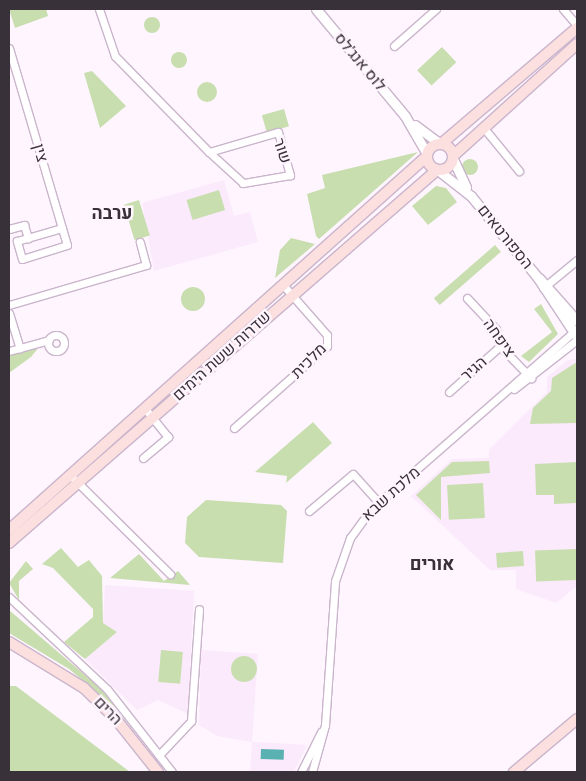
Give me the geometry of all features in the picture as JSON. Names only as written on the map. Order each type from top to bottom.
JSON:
[{"type":"main road","points":[[577,26],[441,144],[453,158],[483,127],[577,44]]},
{"type":"main road","name":"שדרות ששת הימים","points":[[9,530],[441,144]]},
{"type":"main road","points":[[427,155],[438,170]]},
{"type":"main road","name":"שדרות ששת הימים","points":[[9,543],[291,294],[453,158]]},
{"type":"main road","name":"הרים","points":[[9,642],[45,663],[95,698],[158,772]]},
{"type":"main road","name":"הרים","points":[[9,647],[45,663]]},
{"type":"main road","points":[[514,772],[577,719]]},
{"type":"street","name":"שור","points":[[99,9],[115,56],[210,152],[243,182],[290,174],[278,132],[210,152]]},
{"type":"street","name":"לוס אנג'לס","points":[[316,9],[405,116],[427,155]]},
{"type":"street","points":[[394,46],[436,9]]},
{"type":"street","points":[[563,9],[577,26]]},
{"type":"street","name":"צין","points":[[9,48],[67,245],[22,259],[17,241],[28,238]]},
{"type":"street","name":"לוס אנג'לס","points":[[405,116],[441,144]]},
{"type":"street","points":[[483,127],[519,171]]},
{"type":"street","name":"הספורטאים","points":[[453,158],[471,196]]},
{"type":"street","name":"הספורטאים","points":[[438,170],[471,196],[538,278],[577,321]]},
{"type":"street","points":[[9,229],[24,225],[28,238],[62,228]]},
{"type":"street","points":[[9,305],[146,265],[140,242]]},
{"type":"street","points":[[545,286],[577,260]]},
{"type":"street","name":"מלכית","points":[[234,428],[328,346],[327,335],[284,286]]},
{"type":"street","name":"הספורטאים","points":[[545,286],[576,334]]},
{"type":"street","name":"ציפחה","points":[[467,298],[496,329],[500,346],[528,375]]},
{"type":"street","points":[[9,313],[20,348]]},
{"type":"street","name":"מלכת שבא","points":[[312,772],[326,715],[337,570],[356,528],[379,503],[576,334]]},
{"type":"street","points":[[9,351],[49,340]]},
{"type":"street","name":"הגיר","points":[[449,392],[500,346]]},
{"type":"street","points":[[142,458],[168,436],[145,409]]},
{"type":"street","points":[[309,511],[353,474],[379,503]]},
{"type":"street","points":[[70,475],[107,516],[136,535],[170,574]]},
{"type":"street","points":[[9,592],[17,603]]},
{"type":"street","points":[[9,597],[107,688],[172,772]]},
{"type":"street","points":[[159,755],[191,721],[199,609]]},
{"type":"street","name":"מלכת שבא","points":[[301,772],[326,715]]},
{"type":"shaded area","points":[[224,180],[234,216],[250,212],[258,242],[154,271],[142,203]]},
{"type":"shaded area","points":[[577,359],[577,586],[556,603],[516,589],[516,570],[490,570],[411,496],[452,459],[489,458],[489,450],[547,392],[547,377],[568,360]]},
{"type":"shaded area","points":[[105,585],[194,591],[188,714],[158,700],[137,710],[85,659],[117,632],[103,623]]},
{"type":"shaded area","points":[[201,650],[258,654],[252,742],[217,736],[199,725]]},
{"type":"shaded area","points":[[252,742],[307,745],[294,772],[250,772]]},
{"type":"green space","points":[[9,9],[46,9],[48,16],[15,28]]},
{"type":"green space","points":[[152,17],[160,25],[152,33],[144,25]]},
{"type":"green space","points":[[442,47],[456,62],[431,86],[417,70]]},
{"type":"green space","points":[[176,52],[182,52],[187,57],[185,66],[176,68],[171,63],[171,57]]},
{"type":"green space","points":[[92,71],[126,106],[100,128],[84,73]]},
{"type":"green space","points":[[207,82],[214,85],[217,92],[214,99],[207,102],[200,99],[197,92],[200,85]]},
{"type":"green space","points":[[284,109],[289,126],[267,133],[262,115]]},
{"type":"green space","points":[[418,152],[319,239],[316,236],[307,194],[325,188],[322,175]]},
{"type":"green space","points":[[467,159],[473,159],[478,164],[476,173],[467,175],[462,170],[462,164]]},
{"type":"green space","points":[[436,186],[446,188],[457,202],[428,225],[412,206]]},
{"type":"green space","points":[[219,190],[225,210],[193,220],[186,200]]},
{"type":"green space","points":[[139,200],[150,235],[135,240],[124,205]]},
{"type":"green space","points":[[291,238],[315,244],[275,278],[280,250]]},
{"type":"green space","points":[[495,245],[501,252],[440,305],[434,298]]},
{"type":"green space","points":[[188,287],[198,287],[205,294],[205,304],[198,311],[188,311],[181,304],[181,294]]},
{"type":"green space","points":[[541,304],[558,334],[529,362],[521,356],[552,332],[534,309]]},
{"type":"green space","points":[[39,347],[31,357],[9,373],[9,356]]},
{"type":"green space","points":[[577,362],[577,423],[530,424],[533,408],[551,391],[552,378]]},
{"type":"green space","points":[[313,422],[332,443],[286,483],[287,476],[255,472]]},
{"type":"green space","points":[[489,461],[490,473],[441,477],[441,520],[416,495],[452,462]]},
{"type":"green space","points":[[577,462],[577,503],[554,504],[554,495],[536,495],[535,464]]},
{"type":"green space","points":[[483,483],[485,518],[449,520],[447,485]]},
{"type":"green space","points":[[206,500],[281,505],[287,511],[283,563],[199,557],[185,543],[187,517]]},
{"type":"green space","points":[[61,548],[78,567],[89,560],[102,576],[103,623],[117,632],[85,659],[64,642],[93,617],[93,609],[53,568],[42,564]]},
{"type":"green space","points":[[576,549],[577,580],[536,581],[535,550]]},
{"type":"green space","points":[[523,551],[524,566],[497,568],[496,553]]},
{"type":"green space","points":[[139,554],[164,581],[178,571],[190,585],[110,578]]},
{"type":"green space","points":[[26,561],[33,569],[19,581],[19,600],[9,583]]},
{"type":"green space","points":[[9,610],[99,687],[120,711],[69,669],[9,633]]},
{"type":"green space","points":[[161,650],[183,652],[180,684],[158,682]]},
{"type":"green space","points":[[244,656],[253,660],[257,669],[253,678],[244,682],[235,678],[231,669],[235,660]]},
{"type":"green space","points":[[9,686],[16,686],[130,772],[9,772]]},
{"type":"water","points":[[261,749],[284,750],[284,760],[261,759]]},
{"type":"district","name":"ערבה","points":[[112,213]]},
{"type":"district","name":"אורים","points":[[432,564]]}]
